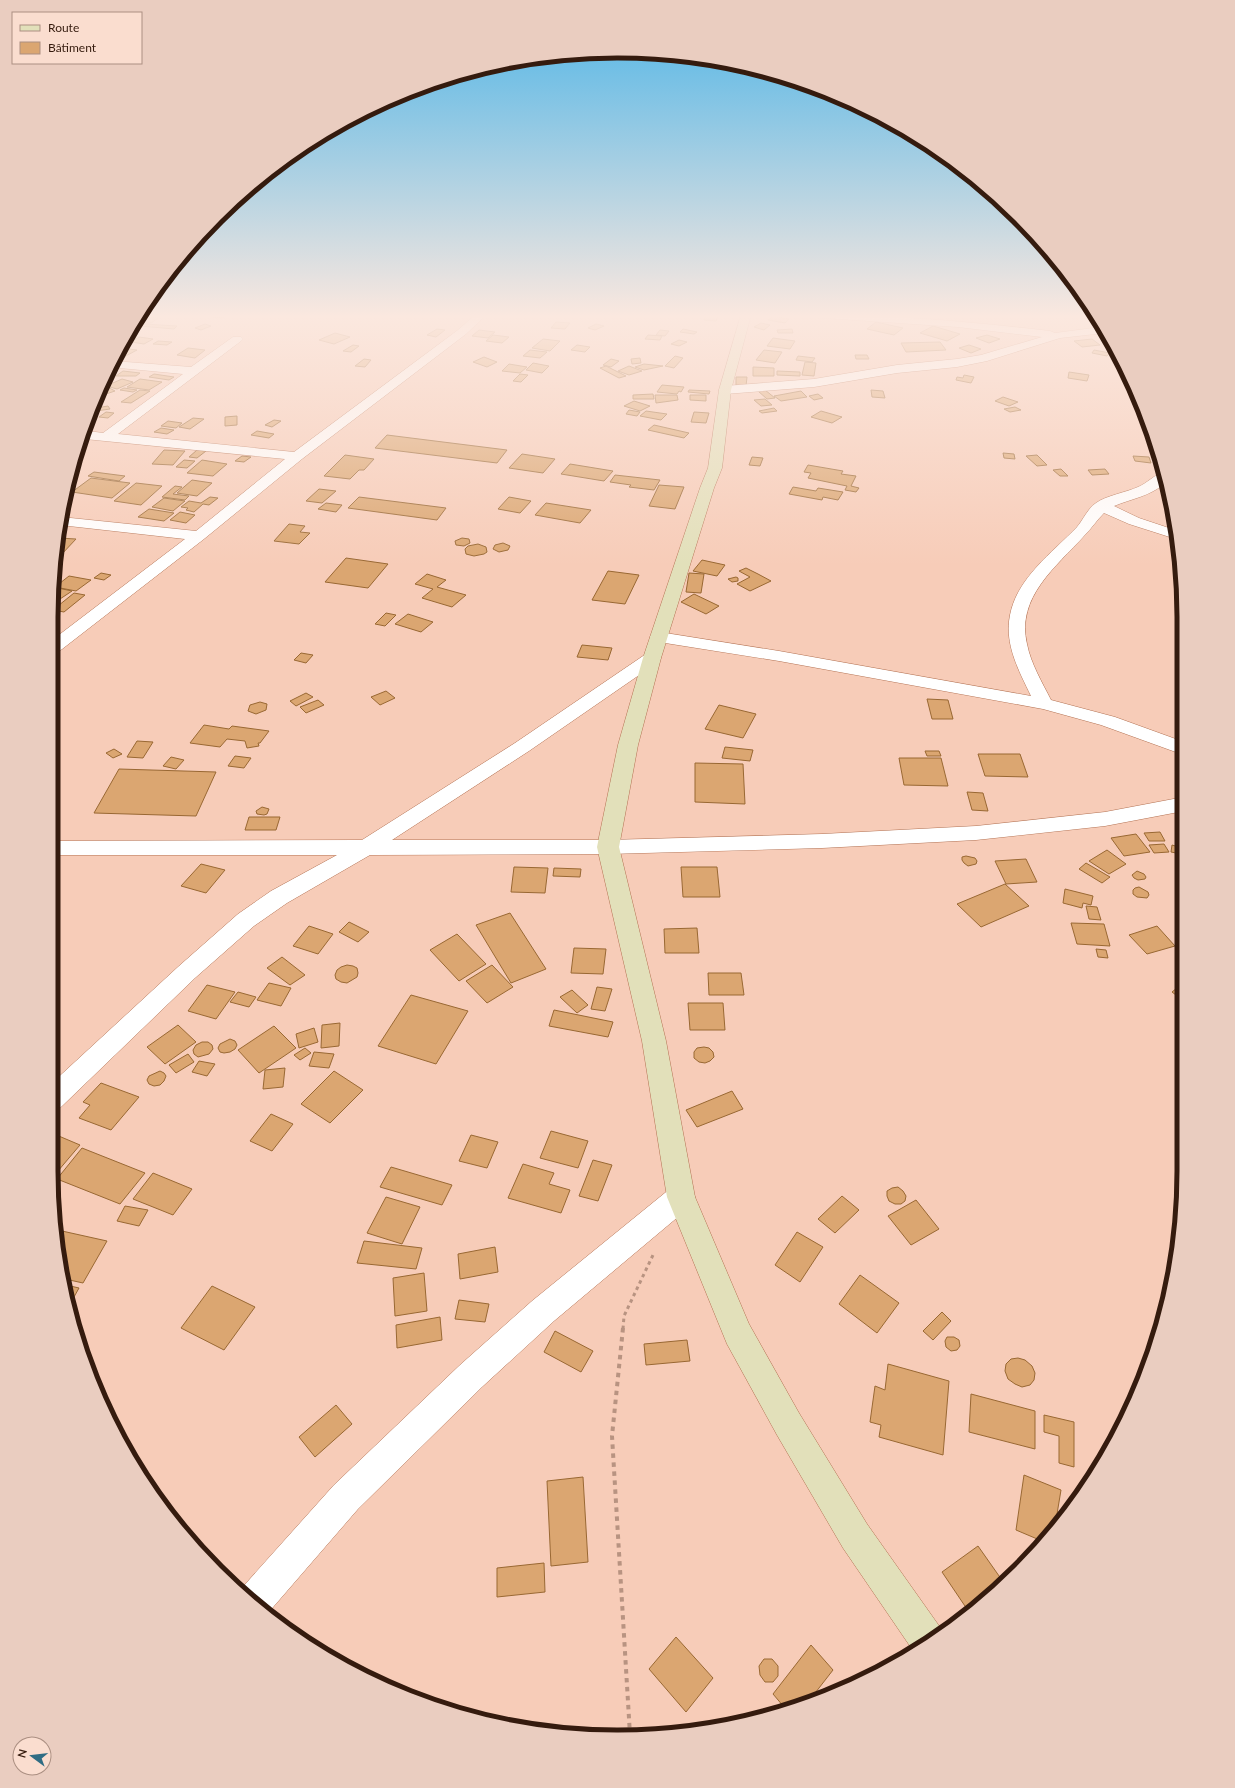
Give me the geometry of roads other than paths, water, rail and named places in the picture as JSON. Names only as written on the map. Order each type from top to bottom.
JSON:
[{"type":"main road","points":[[724,398],[715,468],[707,488],[656,647],[628,745],[608,847],[654,1041],[681,1197],[738,1334],[788,1424],[855,1536],[925,1638]]},
{"type":"street","points":[[107,436],[157,398]]},
{"type":"street","points":[[58,644],[199,536],[296,456],[373,398]]},
{"type":"street","points":[[89,435],[296,456]]},
{"type":"street","points":[[1044,704],[1024,664],[1017,644],[1015,627],[1022,601],[1034,581],[1086,526],[1101,506],[1160,481]]},
{"type":"street","points":[[1101,506],[1155,529],[1170,533]]},
{"type":"street","points":[[67,522],[199,536]]},
{"type":"street","points":[[58,1093],[246,920],[278,897],[365,848],[522,747],[656,647],[779,656],[1044,704],[1108,721],[1177,746]]},
{"type":"street","points":[[58,848],[608,847],[822,841],[976,833],[1105,818],[1177,805]]},
{"type":"street","points":[[257,1598],[346,1497],[471,1376],[543,1311],[681,1197]]}]
